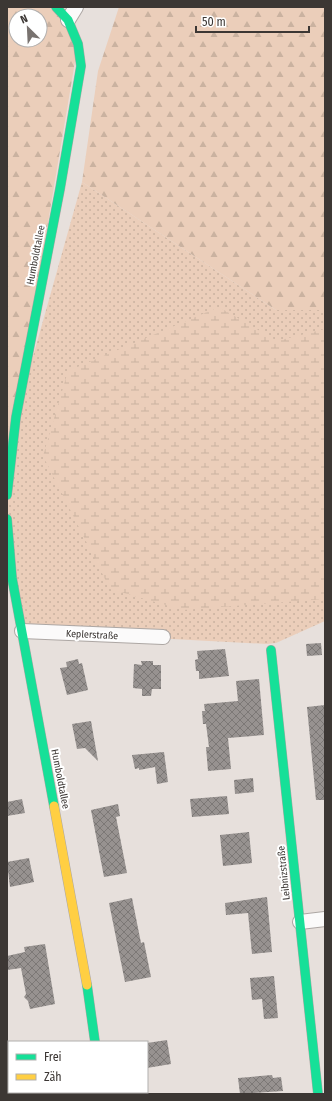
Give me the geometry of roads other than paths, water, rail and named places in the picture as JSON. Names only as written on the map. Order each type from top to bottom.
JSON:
[{"type":"street","points":[[56,7],[68,20],[76,7]]},
{"type":"street","name":"Humboldtallee","points":[[7,495],[16,417],[60,189],[81,66],[78,44],[68,20]]},
{"type":"street","name":"Humboldtallee","points":[[7,519],[12,578],[92,1012],[95,1041]]},
{"type":"street","name":"Keplerstraße","points":[[22,630],[163,637]]},
{"type":"street","name":"Leibnizstraße","points":[[271,650],[318,1094]]},
{"type":"street","points":[[300,922],[325,919]]}]
